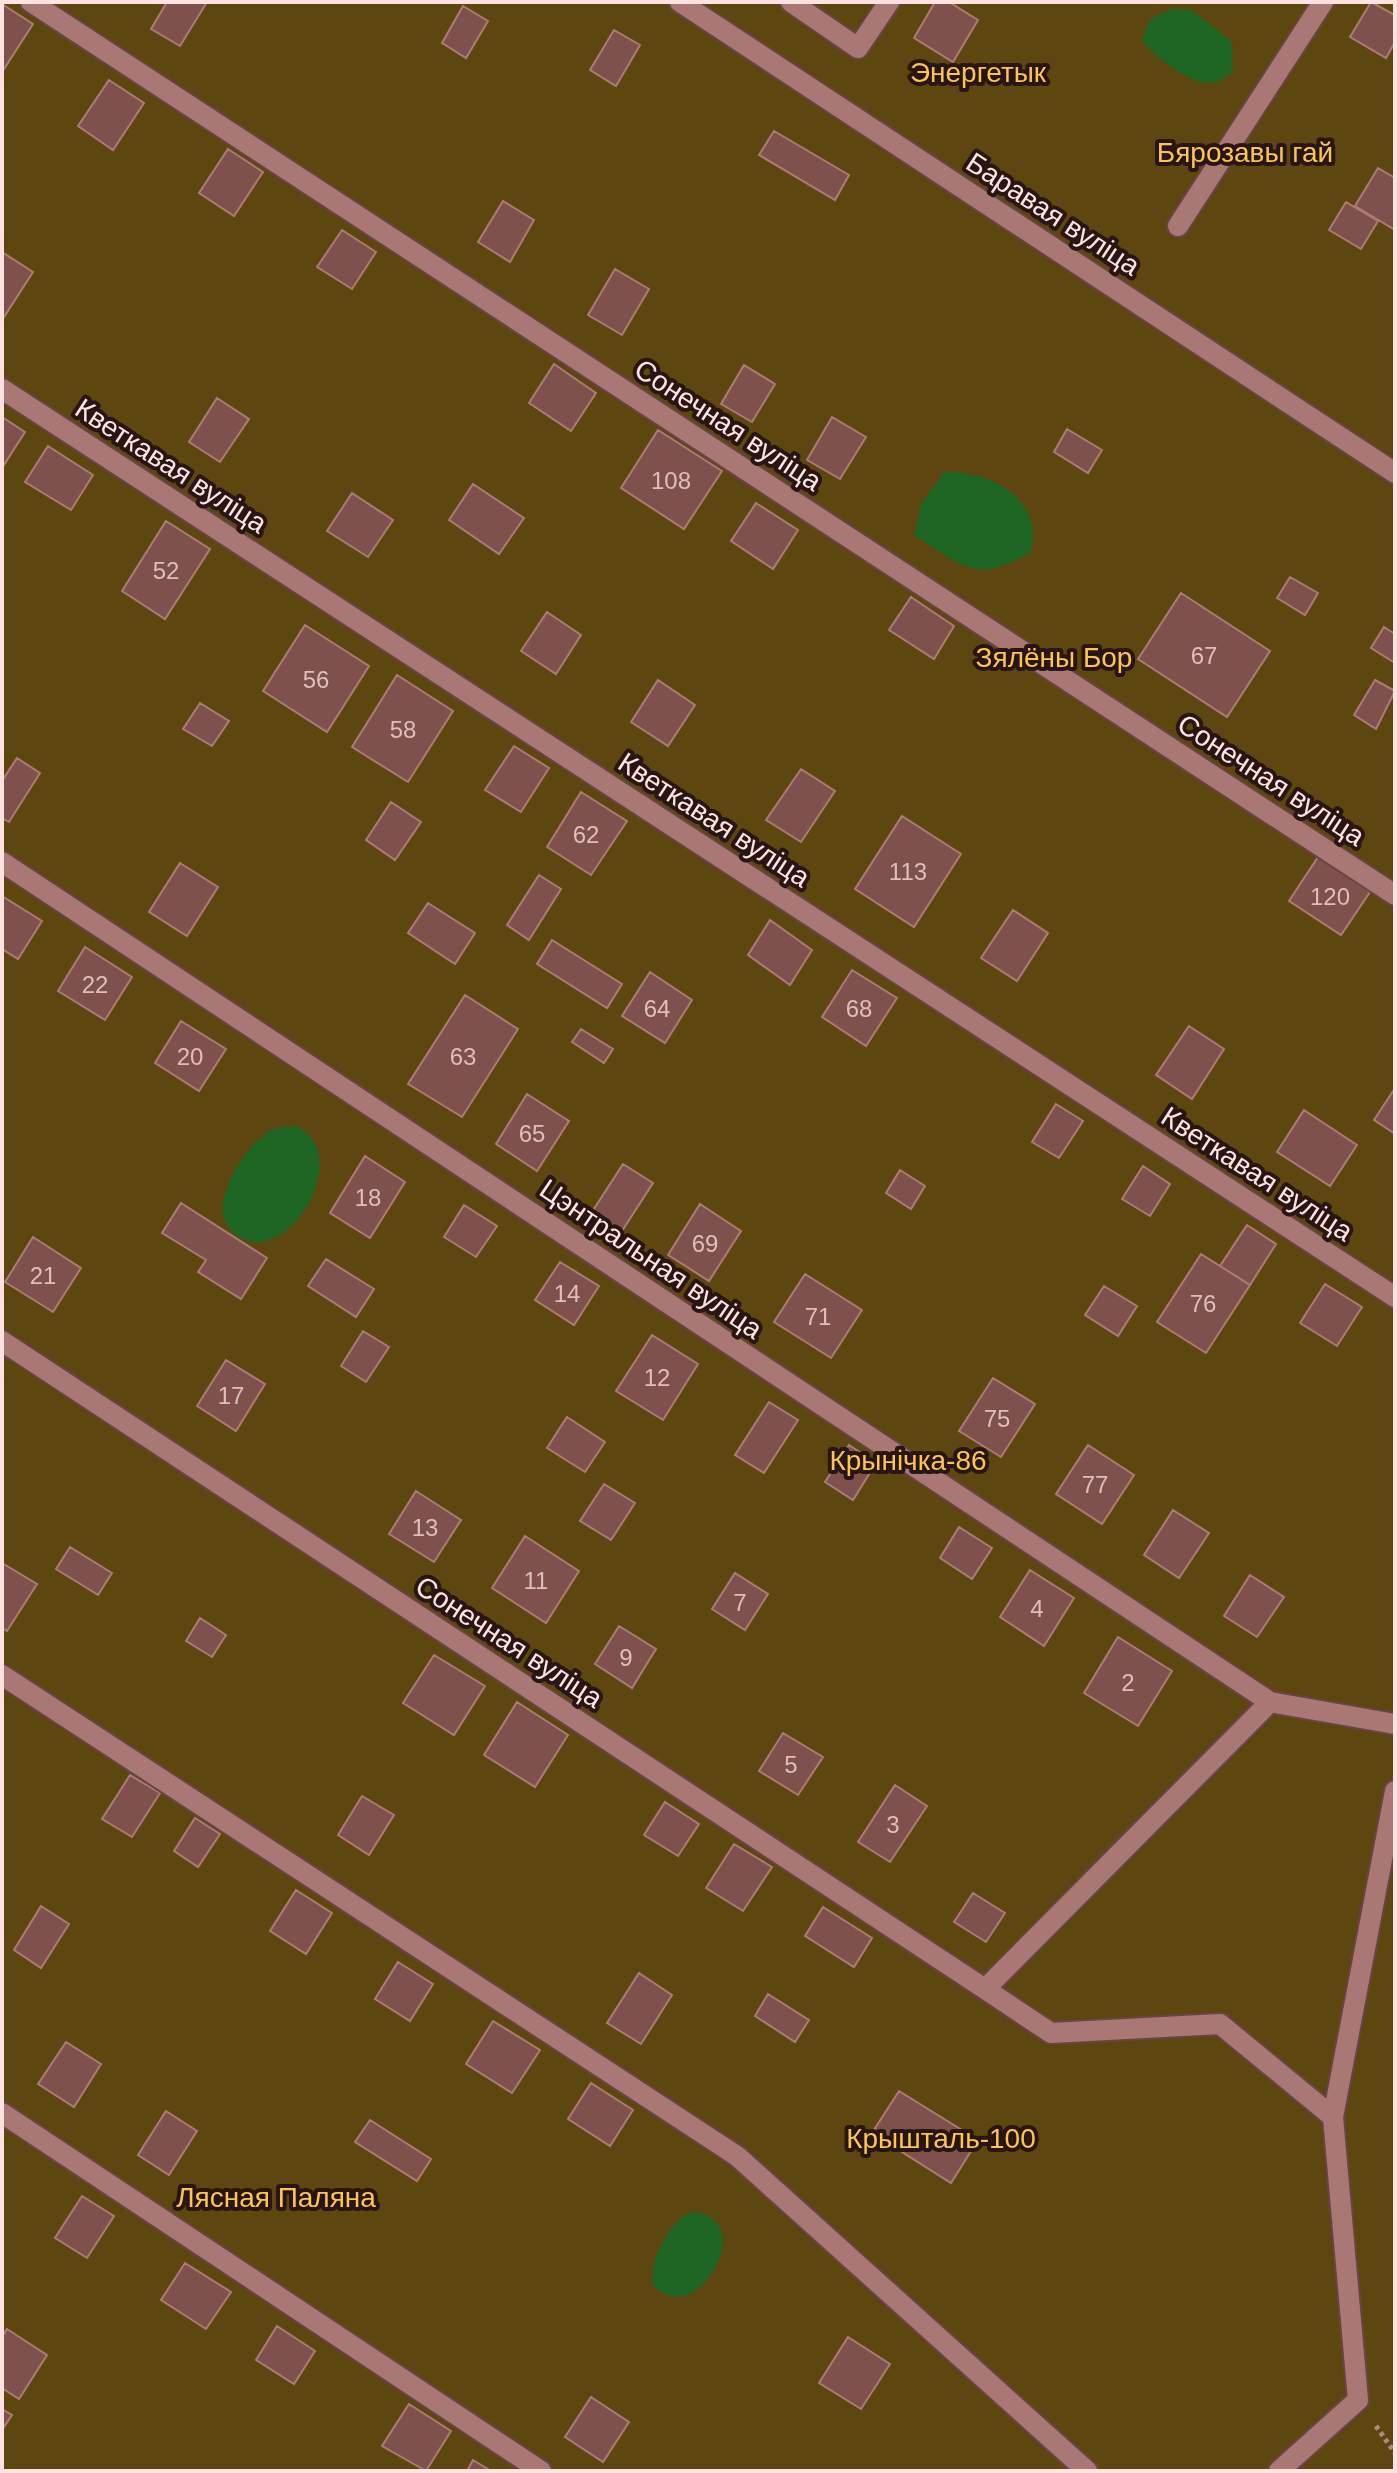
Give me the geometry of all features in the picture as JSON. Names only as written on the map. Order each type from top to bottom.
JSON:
[{"type":"lane","name":"Сонечная вуліца","points":[[31,2],[1395,895]]},
{"type":"lane","name":"Баравая вуліца","points":[[680,2],[1395,473]]},
{"type":"lane","points":[[791,2],[858,48],[889,2]]},
{"type":"lane","points":[[1178,226],[1323,2]]},
{"type":"lane","name":"Кветкавая вуліца","points":[[2,389],[1395,1297]]},
{"type":"lane","name":"Цэнтральная вуліца","points":[[2,862],[1270,1702]]},
{"type":"lane","name":"Сонечная вуліца","points":[[2,1341],[1051,2033],[1220,2024],[1333,2117]]},
{"type":"lane","points":[[2,1675],[737,2156],[1087,2471]]},
{"type":"lane","points":[[985,1989],[1270,1702],[1395,1724]]},
{"type":"lane","points":[[1279,2471],[1358,2400],[1333,2117],[1395,1791]]},
{"type":"lane","points":[[2,2113],[541,2471]]},
{"type":"green space","points":[[2,2],[1395,2],[1395,2471],[2,2471]]},
{"type":"shaded area","points":[[1174,8],[1193,11],[1232,42],[1233,71],[1217,82],[1202,82],[1173,68],[1148,47],[1142,40],[1150,19]]},
{"type":"shaded area","points":[[945,472],[985,478],[1019,500],[1033,528],[1032,551],[998,567],[971,568],[914,535],[922,502]]},
{"type":"shaded area","points":[[296,1126],[314,1142],[320,1163],[316,1187],[305,1210],[288,1229],[269,1240],[248,1241],[229,1228],[224,1217],[227,1187],[244,1157],[266,1134],[277,1128]]},
{"type":"shaded area","points":[[692,2212],[712,2219],[721,2232],[722,2250],[715,2268],[703,2284],[687,2295],[670,2296],[653,2285],[657,2254],[676,2223]]},
{"type":"building","points":[[167,2],[207,2],[180,46],[151,29]]},
{"type":"building","points":[[935,2],[949,2],[978,20],[953,62],[914,38]]},
{"type":"building","points":[[1371,2],[1395,15],[1395,42],[1386,58],[1350,37]]},
{"type":"building","points":[[2,4],[33,24],[2,72]]},
{"type":"building","points":[[463,6],[488,21],[466,58],[442,43]]},
{"type":"building","points":[[614,30],[640,45],[616,86],[590,70]]},
{"type":"building","points":[[109,80],[144,103],[113,150],[78,126]]},
{"type":"building","points":[[774,131],[849,175],[835,200],[759,155]]},
{"type":"building","points":[[228,149],[263,172],[234,216],[199,193]]},
{"type":"building","points":[[1378,168],[1395,178],[1395,230],[1355,206]]},
{"type":"building","points":[[503,201],[534,220],[510,262],[478,242]]},
{"type":"building","points":[[1346,202],[1378,221],[1361,249],[1329,230]]},
{"type":"building","points":[[342,230],[376,252],[352,289],[317,267]]},
{"type":"building","points":[[2,252],[33,272],[2,320]]},
{"type":"building","points":[[615,269],[649,289],[622,335],[588,315]]},
{"type":"building","points":[[554,364],[596,393],[571,431],[529,403]]},
{"type":"building","points":[[744,365],[775,384],[752,422],[721,404]]},
{"type":"building","points":[[217,398],[249,419],[220,462],[189,442]]},
{"type":"building","points":[[2,417],[25,432],[2,468]]},
{"type":"building","points":[[832,417],[866,437],[840,479],[807,460]]},
{"type":"building","points":[[1067,429],[1102,450],[1088,473],[1054,452]]},
{"type":"building","points":[[658,430],[722,471],[684,529],[621,488]]},
{"type":"building","points":[[48,446],[93,475],[71,510],[25,482]]},
{"type":"building","points":[[473,484],[524,518],[499,554],[449,520]]},
{"type":"building","points":[[352,493],[393,520],[368,557],[327,531]]},
{"type":"building","points":[[756,503],[798,530],[773,569],[731,541]]},
{"type":"building","points":[[166,521],[210,549],[165,619],[122,591]]},
{"type":"building","points":[[1290,577],[1318,593],[1305,615],[1277,598]]},
{"type":"building","points":[[1181,593],[1270,651],[1227,717],[1138,659]]},
{"type":"building","points":[[911,597],[954,626],[934,659],[889,630]]},
{"type":"building","points":[[547,612],[581,635],[556,674],[521,651]]},
{"type":"building","points":[[305,625],[369,666],[327,732],[263,691]]},
{"type":"building","points":[[1384,627],[1395,634],[1395,663],[1371,648]]},
{"type":"building","points":[[397,675],[453,711],[408,782],[352,747]]},
{"type":"building","points":[[658,680],[695,705],[668,746],[631,722]]},
{"type":"building","points":[[1375,680],[1395,691],[1376,729],[1354,715]]},
{"type":"building","points":[[200,703],[229,721],[212,746],[183,729]]},
{"type":"building","points":[[514,746],[549,768],[521,812],[485,790]]},
{"type":"building","points":[[17,758],[40,773],[9,822],[2,818],[2,781]]},
{"type":"building","points":[[801,769],[835,791],[801,842],[766,820]]},
{"type":"building","points":[[581,792],[627,821],[591,875],[547,847]]},
{"type":"building","points":[[391,802],[421,822],[395,860],[366,840]]},
{"type":"building","points":[[902,816],[961,854],[914,927],[855,889]]},
{"type":"building","points":[[1318,857],[1370,892],[1341,935],[1289,901]]},
{"type":"building","points":[[180,863],[218,887],[187,936],[149,912]]},
{"type":"building","points":[[539,875],[561,889],[529,940],[507,925]]},
{"type":"building","points":[[2,896],[42,921],[18,959],[2,949]]},
{"type":"building","points":[[428,903],[475,933],[455,964],[408,933]]},
{"type":"building","points":[[1013,910],[1048,933],[1017,981],[981,958]]},
{"type":"building","points":[[770,920],[812,950],[790,985],[748,955]]},
{"type":"building","points":[[552,940],[622,984],[607,1008],[537,964]]},
{"type":"building","points":[[85,947],[132,977],[105,1020],[58,991]]},
{"type":"building","points":[[852,970],[897,998],[866,1046],[822,1017]]},
{"type":"building","points":[[650,972],[692,1000],[665,1043],[622,1016]]},
{"type":"building","points":[[465,995],[518,1029],[462,1117],[408,1084]]},
{"type":"building","points":[[181,1021],[226,1049],[199,1091],[155,1063]]},
{"type":"building","points":[[1189,1026],[1224,1049],[1192,1099],[1156,1075]]},
{"type":"building","points":[[581,1029],[613,1049],[604,1063],[572,1042]]},
{"type":"building","points":[[1395,1088],[1395,1134],[1374,1120]]},
{"type":"building","points":[[527,1094],[569,1121],[537,1171],[496,1144]]},
{"type":"building","points":[[1056,1104],[1083,1121],[1059,1158],[1032,1142]]},
{"type":"building","points":[[1304,1110],[1357,1145],[1330,1186],[1277,1152]]},
{"type":"building","points":[[365,1156],[405,1182],[370,1238],[330,1213]]},
{"type":"building","points":[[623,1164],[653,1183],[622,1231],[592,1212]]},
{"type":"building","points":[[1143,1166],[1170,1184],[1150,1216],[1122,1199]]},
{"type":"building","points":[[900,1170],[925,1186],[911,1209],[886,1193]]},
{"type":"building","points":[[181,1203],[267,1258],[241,1299],[198,1272],[206,1260],[162,1233]]},
{"type":"building","points":[[700,1204],[741,1231],[709,1281],[668,1255]]},
{"type":"building","points":[[464,1205],[497,1226],[476,1257],[444,1237]]},
{"type":"building","points":[[1247,1225],[1276,1244],[1250,1285],[1220,1266]]},
{"type":"building","points":[[33,1237],[81,1268],[53,1312],[5,1282]]},
{"type":"building","points":[[1201,1254],[1250,1285],[1206,1353],[1157,1322]]},
{"type":"building","points":[[326,1259],[374,1289],[356,1317],[308,1286]]},
{"type":"building","points":[[560,1262],[599,1286],[574,1325],[535,1300]]},
{"type":"building","points":[[805,1274],[862,1310],[831,1358],[774,1322]]},
{"type":"building","points":[[1325,1284],[1362,1307],[1337,1346],[1300,1323]]},
{"type":"building","points":[[1104,1286],[1137,1306],[1118,1336],[1085,1315]]},
{"type":"building","points":[[363,1331],[389,1347],[366,1382],[341,1366]]},
{"type":"building","points":[[652,1335],[698,1364],[663,1420],[616,1391]]},
{"type":"building","points":[[226,1360],[265,1384],[236,1431],[197,1406]]},
{"type":"building","points":[[993,1378],[1035,1404],[1001,1457],[959,1431]]},
{"type":"building","points":[[769,1402],[798,1420],[764,1473],[735,1455]]},
{"type":"building","points":[[567,1417],[605,1442],[585,1472],[547,1448]]},
{"type":"building","points":[[849,1445],[876,1463],[853,1500],[825,1482]]},
{"type":"building","points":[[1088,1445],[1134,1475],[1102,1524],[1056,1494]]},
{"type":"building","points":[[604,1484],[635,1503],[611,1540],[580,1521]]},
{"type":"building","points":[[416,1491],[461,1520],[434,1562],[389,1534]]},
{"type":"building","points":[[1173,1510],[1209,1533],[1179,1578],[1144,1555]]},
{"type":"building","points":[[959,1527],[992,1548],[972,1579],[940,1558]]},
{"type":"building","points":[[525,1536],[579,1571],[546,1623],[492,1588]]},
{"type":"building","points":[[70,1547],[112,1573],[98,1595],[56,1569]]},
{"type":"building","points":[[2,1563],[37,1584],[7,1631],[2,1628]]},
{"type":"building","points":[[1030,1570],[1074,1598],[1044,1646],[1000,1617]]},
{"type":"building","points":[[735,1573],[768,1594],[745,1630],[712,1609]]},
{"type":"building","points":[[1250,1575],[1284,1597],[1257,1637],[1224,1616]]},
{"type":"building","points":[[200,1618],[226,1635],[212,1657],[186,1641]]},
{"type":"building","points":[[619,1626],[656,1649],[632,1688],[595,1664]]},
{"type":"building","points":[[1118,1637],[1172,1671],[1138,1726],[1084,1693]]},
{"type":"building","points":[[434,1655],[485,1686],[454,1735],[403,1703]]},
{"type":"building","points":[[517,1702],[568,1735],[535,1787],[484,1755]]},
{"type":"building","points":[[783,1733],[823,1757],[798,1795],[759,1771]]},
{"type":"building","points":[[130,1775],[160,1793],[132,1837],[102,1819]]},
{"type":"building","points":[[895,1785],[927,1806],[890,1862],[858,1842]]},
{"type":"building","points":[[362,1796],[394,1815],[369,1855],[338,1835]]},
{"type":"building","points":[[665,1802],[699,1824],[678,1856],[644,1835]]},
{"type":"building","points":[[195,1818],[220,1834],[198,1867],[174,1851]]},
{"type":"building","points":[[734,1844],[772,1867],[743,1911],[706,1888]]},
{"type":"building","points":[[296,1890],[332,1913],[306,1954],[270,1931]]},
{"type":"building","points":[[973,1893],[1005,1913],[986,1942],[954,1922]]},
{"type":"building","points":[[41,1906],[69,1924],[41,1968],[14,1950]]},
{"type":"building","points":[[823,1907],[872,1938],[854,1967],[805,1936]]},
{"type":"building","points":[[398,1962],[433,1984],[410,2021],[375,1999]]},
{"type":"building","points":[[639,1973],[672,1995],[641,2044],[607,2023]]},
{"type":"building","points":[[768,1994],[809,2020],[795,2042],[755,2016]]},
{"type":"building","points":[[493,2021],[540,2050],[512,2093],[466,2064]]},
{"type":"building","points":[[66,2042],[101,2064],[74,2107],[38,2084]]},
{"type":"building","points":[[591,2083],[633,2110],[610,2146],[568,2119]]},
{"type":"building","points":[[899,2091],[978,2140],[951,2183],[872,2133]]},
{"type":"building","points":[[166,2111],[197,2131],[169,2175],[138,2155]]},
{"type":"building","points":[[370,2120],[431,2159],[417,2181],[355,2142]]},
{"type":"building","points":[[82,2196],[114,2216],[87,2258],[55,2238]]},
{"type":"building","points":[[185,2263],[231,2292],[206,2329],[161,2300]]},
{"type":"building","points":[[277,2326],[315,2351],[294,2384],[256,2360]]},
{"type":"building","points":[[7,2329],[47,2355],[19,2399],[2,2388],[2,2337]]},
{"type":"building","points":[[848,2337],[890,2364],[861,2409],[819,2383]]},
{"type":"building","points":[[591,2397],[629,2422],[603,2462],[565,2437]]},
{"type":"building","points":[[409,2404],[451,2431],[426,2471],[382,2446]]},
{"type":"building","points":[[2,2409],[12,2415],[2,2430]]},
{"type":"building","points":[[473,2460],[491,2471],[467,2471]]},
{"type":"park label","name":"Энергетык","points":[[978,72]]},
{"type":"park label","name":"Бярозавы гай","points":[[1245,152]]},
{"type":"park label","name":"Зялёны Бор","points":[[1054,657]]},
{"type":"park label","name":"Крынічка-86","points":[[908,1460]]},
{"type":"park label","name":"Крышталь-100","points":[[941,2138]]},
{"type":"park label","name":"Лясная Паляна","points":[[276,2197]]}]
